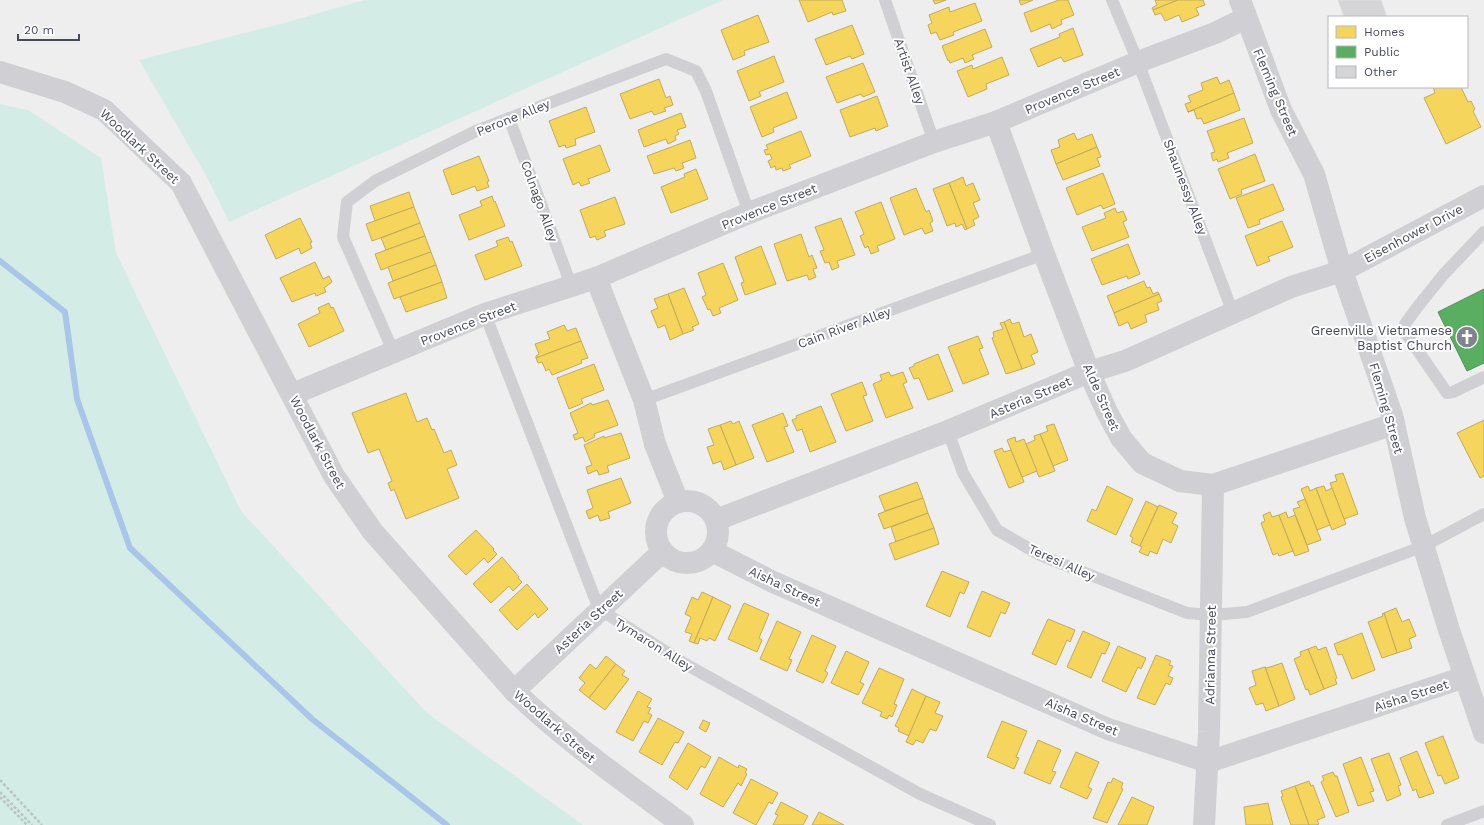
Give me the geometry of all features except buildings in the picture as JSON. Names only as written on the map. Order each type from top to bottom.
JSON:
[{"type":"street","name":"Provence Street","points":[[293,394],[485,314],[596,278],[749,213],[934,142],[996,122],[1138,62],[1215,33],[1243,9]]},
{"type":"street","name":"Fleming Street","points":[[1243,9],[1281,110],[1314,174],[1342,270],[1372,354],[1394,424],[1415,518],[1484,733]]},
{"type":"street","name":"Woodlark Street","points":[[0,72],[66,92],[104,110],[181,183],[293,394],[334,476],[373,532],[514,691],[576,746],[683,825]]},
{"type":"street","name":"Alde Street","points":[[996,122],[1044,254],[1107,412],[1121,438],[1142,463],[1180,480],[1213,485],[1394,424]]},
{"type":"street","name":"Eisenhower Drive","points":[[1342,270],[1482,200]]},
{"type":"street","name":"Asteria Street","points":[[716,520],[948,431],[1090,372],[1125,361],[1291,287],[1342,270]]},
{"type":"street","points":[[596,278],[644,400],[655,444],[678,502]]},
{"type":"street","name":"Adrianna Street","points":[[1204,825],[1204,798],[1208,762],[1212,616],[1213,485]]},
{"type":"street","points":[[678,502],[698,502],[712,513],[716,520],[718,536],[712,551],[707,557],[691,564],[683,564],[670,559],[662,552],[656,540],[655,528],[660,516],[667,507],[678,502]]},
{"type":"street","name":"Aisha Street","points":[[712,551],[773,582],[1108,729],[1208,762],[1465,677]]},
{"type":"street","name":"Asteria Street","points":[[514,691],[599,609],[662,552]]},
{"type":"lane","name":"Artist Alley","points":[[885,0],[934,142]]},
{"type":"lane","points":[[1112,0],[1138,62]]},
{"type":"lane","name":"Perone Alley","points":[[394,353],[343,237],[347,202],[375,181],[478,130],[666,59],[696,71],[706,91],[749,213]]},
{"type":"lane","name":"Shaunessy Alley","points":[[1138,62],[1233,313]]},
{"type":"lane","name":"Colnago Alley","points":[[509,118],[571,285]]},
{"type":"lane","points":[[1484,232],[1444,274],[1405,324],[1405,332],[1447,393],[1453,392],[1484,377]]},
{"type":"lane","name":"Cain River Alley","points":[[644,400],[1044,254]]},
{"type":"lane","points":[[485,314],[599,609]]},
{"type":"lane","name":"Teresi Alley","points":[[948,431],[963,473],[997,530],[1042,556],[1187,614],[1212,616],[1247,612],[1424,546],[1484,514]]},
{"type":"lane","name":"Tymaron Alley","points":[[599,609],[687,665],[920,794],[990,825]]},
{"type":"lane","points":[[1447,825],[1484,811]]},
{"type":"path","points":[[0,780],[42,825]]},
{"type":"path","points":[[0,792],[32,825]]},
{"type":"path","points":[[0,797],[27,825]]},
{"type":"green space","points":[[364,0],[723,0],[229,222],[208,179],[139,60],[284,23]]},
{"type":"green space","points":[[0,104],[28,110],[101,158],[116,253],[241,511],[426,712],[583,825],[0,825]]},
{"type":"waterway","points":[[0,261],[65,312],[77,399],[130,548],[312,719],[447,825]]},
{"type":"place","name":"Greenville Vietnamese Baptist Church","points":[[1467,337]]}]
